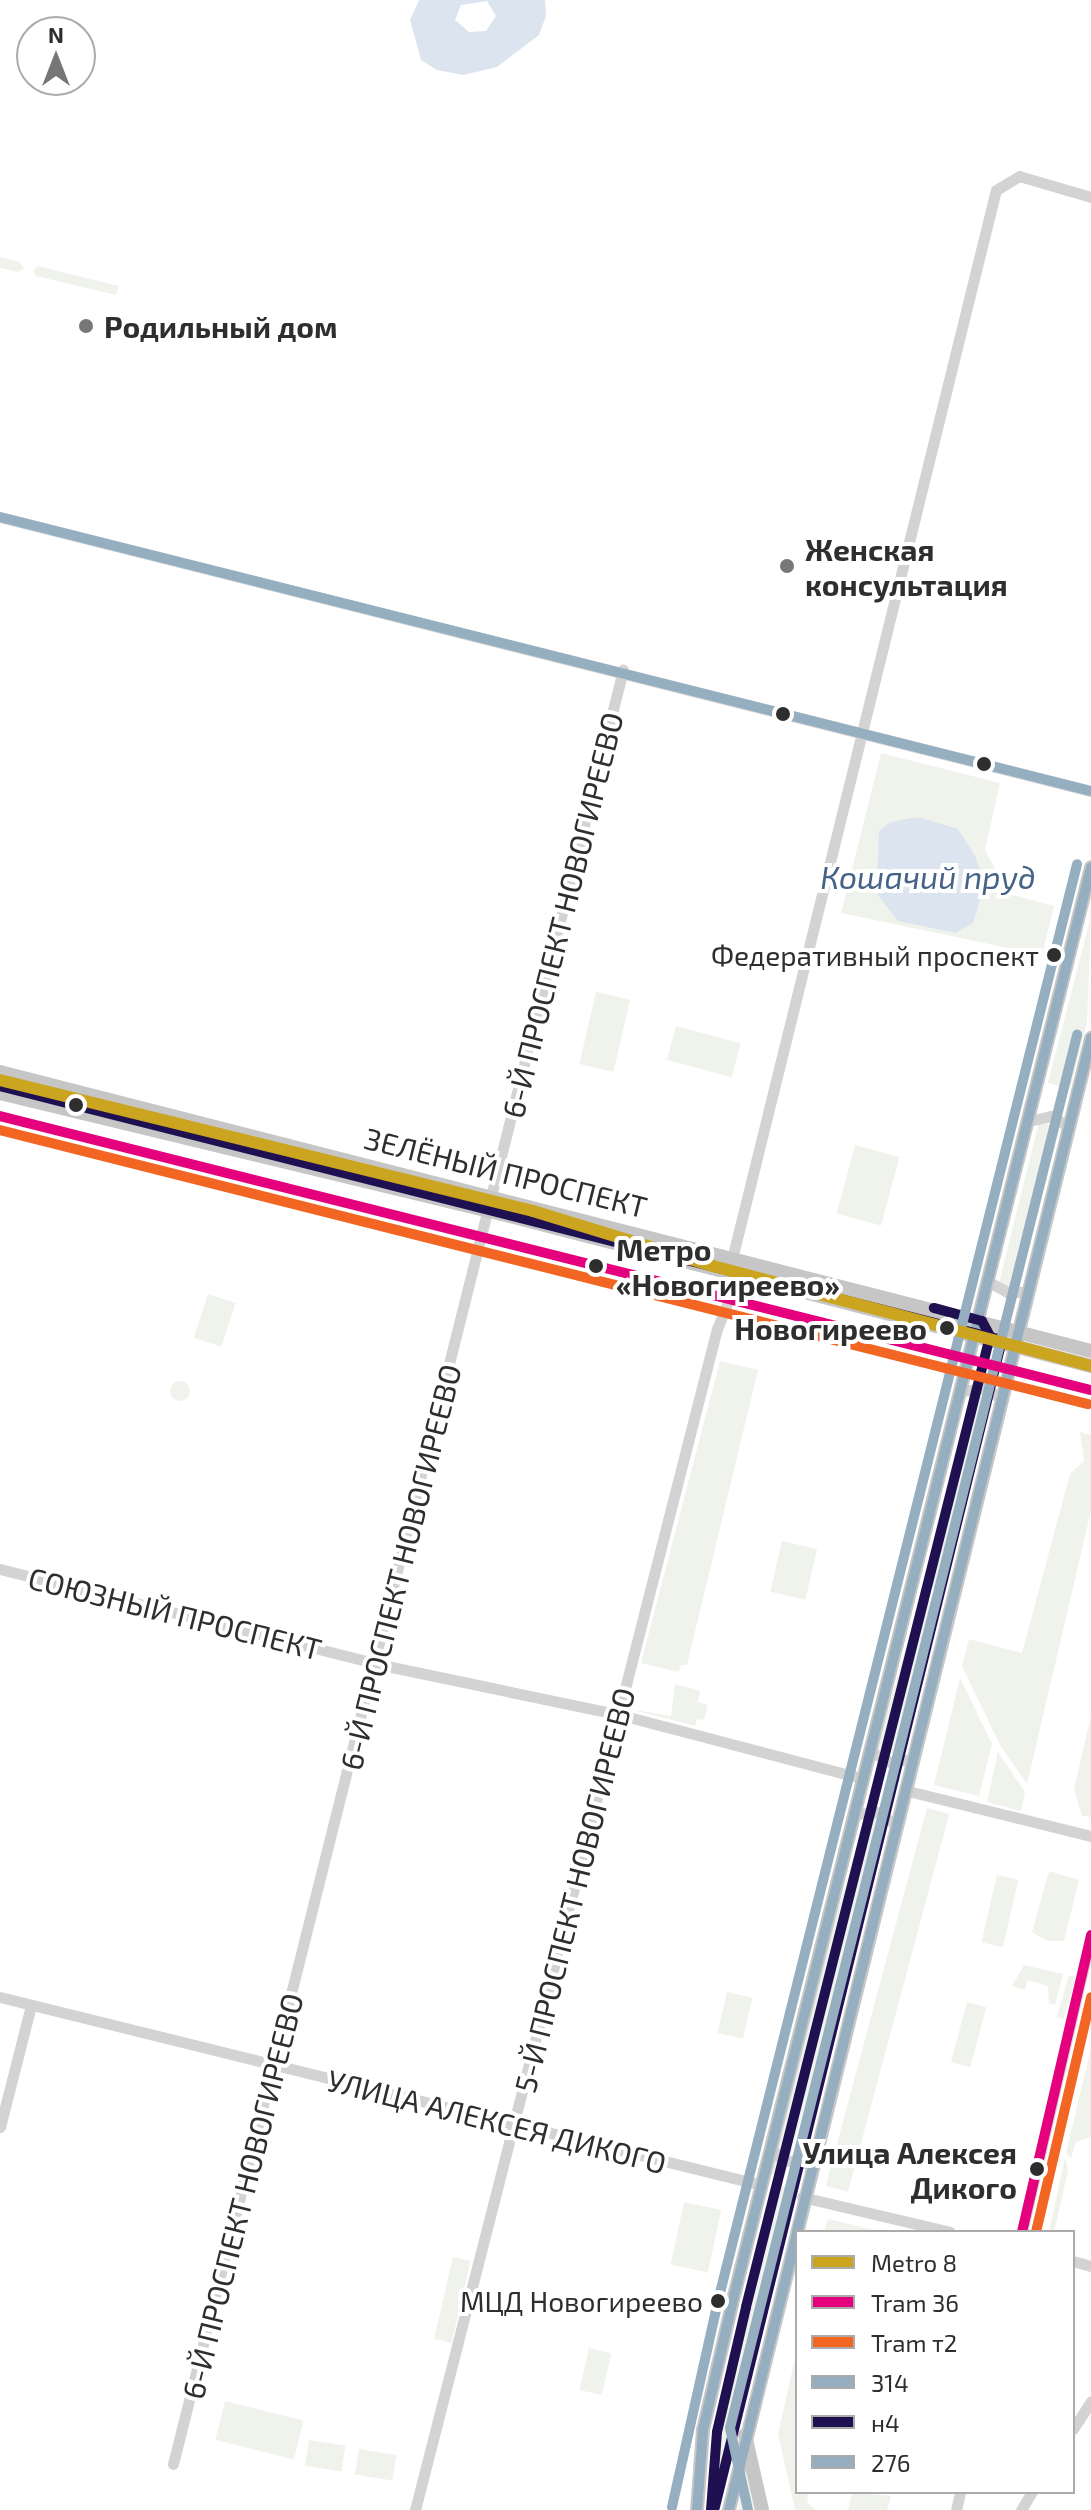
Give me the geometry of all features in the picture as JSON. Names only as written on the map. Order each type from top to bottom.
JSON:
[{"type":"main road","points":[[686,2510],[762,2185],[1091,867]]},
{"type":"main road","points":[[729,2510],[744,2431],[1091,1038]]},
{"type":"main road","name":"ЗЕЛЁНЫЙ ПРОСПЕКТ","points":[[0,1072],[733,1257],[1017,1337],[1091,1351]]},
{"type":"main road","name":"ЗЕЛЁНЫЙ ПРОСПЕКТ","points":[[0,1093],[746,1277],[978,1327]]},
{"type":"main road","name":"ЗЕЛЁНЫЙ ПРОСПЕКТ","points":[[1017,1337],[1091,1366]]},
{"type":"main road","points":[[697,2510],[703,2430]]},
{"type":"main road","points":[[744,2431],[762,2510]]},
{"type":"street","points":[[729,1272],[866,732],[996,190],[1019,176],[1091,197]]},
{"type":"street","points":[[0,517],[623,670],[1091,791]]},
{"type":"street","name":"6-Й ПРОСПЕКТ НОВОГИРЕЕВО","points":[[173,2464],[377,1664],[623,670]]},
{"type":"street","points":[[1029,1121],[1051,1116],[1069,1127]]},
{"type":"street","name":"5-Й ПРОСПЕКТ НОВОГИРЕЕВО","points":[[415,2510],[516,2128],[617,1714],[718,1324],[733,1289],[746,1277]]},
{"type":"street","points":[[989,1282],[1007,1292],[1028,1292]]},
{"type":"street","points":[[962,1391],[985,1388],[1002,1399]]},
{"type":"street","name":"СОЮЗНЫЙ ПРОСПЕКТ","points":[[0,1569],[377,1664],[617,1714],[864,1779]]},
{"type":"street","points":[[871,1752],[890,1762],[911,1759]]},
{"type":"street","points":[[904,1790],[1091,1836]]},
{"type":"street","points":[[856,1814],[877,1812],[895,1824]]},
{"type":"street","points":[[1022,2230],[1091,1935]]},
{"type":"street","name":"УЛИЦА АЛЕКСЕЯ ДИКОГО","points":[[0,1997],[516,2128],[762,2185]]},
{"type":"street","points":[[0,2127],[31,2005]]},
{"type":"street","points":[[771,2149],[783,2160],[810,2164]]},
{"type":"street","points":[[802,2197],[942,2230]]},
{"type":"street","points":[[1075,2426],[1091,2401]]},
{"type":"shaded area","points":[[0,257],[20,262],[24,268],[18,272],[0,268]]},
{"type":"shaded area","points":[[38,266],[119,286],[116,295],[36,276],[33,271]]},
{"type":"shaded area","points":[[881,753],[1000,783],[985,850],[1009,894],[1054,906],[1042,955],[841,913]]},
{"type":"shaded area","points":[[1091,916],[1087,1022],[1070,1089],[1048,1083]]},
{"type":"shaded area","points":[[596,992],[630,1000],[613,1072],[579,1064]]},
{"type":"shaded area","points":[[676,1026],[741,1043],[732,1077],[667,1060]]},
{"type":"shaded area","points":[[1039,1122],[1060,1127],[1019,1288],[1008,1288],[999,1283]]},
{"type":"shaded area","points":[[855,1145],[899,1157],[881,1225],[837,1214]]},
{"type":"shaded area","points":[[208,1294],[236,1303],[221,1347],[194,1338]]},
{"type":"shaded area","points":[[720,1361],[758,1370],[687,1665],[681,1665],[679,1672],[641,1663]]},
{"type":"shaded area","points":[[180,1381],[187,1384],[190,1391],[187,1398],[180,1401],[173,1398],[170,1391],[173,1384]]},
{"type":"shaded area","points":[[972,1394],[992,1399],[944,1591],[924,1586]]},
{"type":"shaded area","points":[[1080,1432],[1091,1435],[1091,1511],[1027,1784],[1000,1745],[962,1666],[969,1639],[1022,1653],[1070,1474],[1084,1461]]},
{"type":"shaded area","points":[[782,1541],[817,1549],[805,1600],[770,1592]]},
{"type":"shaded area","points":[[920,1598],[941,1604],[898,1756],[876,1750]]},
{"type":"shaded area","points":[[960,1678],[992,1744],[979,1796],[934,1785]]},
{"type":"shaded area","points":[[675,1684],[700,1691],[698,1702],[708,1705],[704,1720],[697,1719],[695,1726],[630,1709],[671,1716]]},
{"type":"shaded area","points":[[1091,1716],[1091,1817],[1082,1816],[1074,1789]]},
{"type":"shaded area","points":[[998,1752],[1025,1792],[1021,1811],[987,1802]]},
{"type":"shaded area","points":[[927,1808],[949,1814],[848,2192],[826,2186]]},
{"type":"shaded area","points":[[865,1816],[886,1822],[784,2178],[763,2172]]},
{"type":"shaded area","points":[[1049,1871],[1079,1880],[1064,1941],[1047,1941],[1032,1932]]},
{"type":"shaded area","points":[[997,1875],[1018,1880],[1003,1947],[981,1942]]},
{"type":"shaded area","points":[[1024,1965],[1063,1974],[1055,2005],[1049,2003],[1048,1986],[1028,1980],[1025,1990],[1012,1986]]},
{"type":"shaded area","points":[[1069,1975],[1076,1977],[1064,2019],[1057,2017]]},
{"type":"shaded area","points":[[727,1992],[752,1998],[743,2039],[718,2033]]},
{"type":"shaded area","points":[[967,2002],[986,2007],[970,2067],[951,2062]]},
{"type":"shaded area","points":[[1091,2048],[1091,2137],[1076,2142],[1071,2158],[1066,2153]]},
{"type":"shaded area","points":[[1065,2157],[1068,2171],[1054,2230],[1049,2230]]},
{"type":"shaded area","points":[[774,2184],[794,2189],[719,2510],[707,2510],[713,2427]]},
{"type":"shaded area","points":[[684,2202],[721,2210],[708,2273],[671,2265]]},
{"type":"shaded area","points":[[828,2219],[874,2230],[825,2230]]},
{"type":"shaded area","points":[[453,2257],[471,2261],[452,2343],[434,2339]]},
{"type":"shaded area","points":[[589,2348],[611,2353],[602,2395],[579,2390]]},
{"type":"shaded area","points":[[795,2359],[795,2494],[809,2494],[807,2502],[816,2510],[795,2510],[778,2434]]},
{"type":"shaded area","points":[[225,2401],[304,2421],[294,2459],[215,2440]]},
{"type":"shaded area","points":[[309,2440],[346,2446],[341,2471],[305,2466]]},
{"type":"shaded area","points":[[359,2449],[397,2455],[392,2481],[355,2475]]},
{"type":"shaded area","points":[[745,2472],[748,2472],[756,2510],[738,2510]]},
{"type":"shaded area","points":[[852,2494],[891,2496],[887,2510],[848,2510]]},
{"type":"water","points":[[419,0],[545,0],[546,16],[539,35],[497,67],[463,75],[437,70],[421,60],[410,20]],"holes":[[[487,1],[496,16],[486,31],[469,32],[455,20],[461,5]]]},
{"type":"water","name":"Кошачий пруд","points":[[918,817],[958,829],[975,856],[985,885],[973,923],[956,933],[898,921],[877,894],[879,831],[891,822]]},
{"type":"metro line","name":"8","points":[[0,1080],[533,1211],[713,1266],[1091,1366]]},
{"type":"tram line","name":"36","points":[[0,1116],[1091,1390]]},
{"type":"tram line","name":"т2","points":[[0,1130],[1088,1404]]},
{"type":"tram line","name":"36","points":[[1022,2230],[1091,1935]]},
{"type":"tram line","name":"т2","points":[[1036,2230],[1091,1997]]},
{"type":"transit line","name":"314","points":[[0,517],[1091,791]]},
{"type":"transit line","name":"276","points":[[672,2507],[718,2301],[1077,864]]},
{"type":"transit line","name":"314","points":[[697,2510],[703,2430],[732,2304],[1091,867]]},
{"type":"transit line","name":"276","points":[[748,2510],[730,2428],[1077,1035]]},
{"type":"transit line","name":"314","points":[[797,2230],[1091,1038]]},
{"type":"transit line","name":"н4","points":[[0,1086],[1002,1340],[715,2507]]},
{"type":"transit line","name":"н4","points":[[711,2510],[717,2432],[746,2307],[990,1336],[982,1321],[934,1308]]},
{"type":"transit line","name":"314","points":[[729,2510],[795,2241]]},
{"type":"place","name":"Родильный дом","points":[[86,326]]},
{"type":"place","name":"Женская консультация","points":[[787,566]]},
{"type":"place","name":"Федеративный проспект","points":[[1054,955]]},
{"type":"place","name":"Метро «Новогиреево»","points":[[596,1266]]},
{"type":"place","name":"Новогиреево","points":[[947,1328]]},
{"type":"place","name":"Улица Алексея Дикого","points":[[1037,2169]]},
{"type":"place","name":"МЦД Новогиреево","points":[[718,2301]]}]
